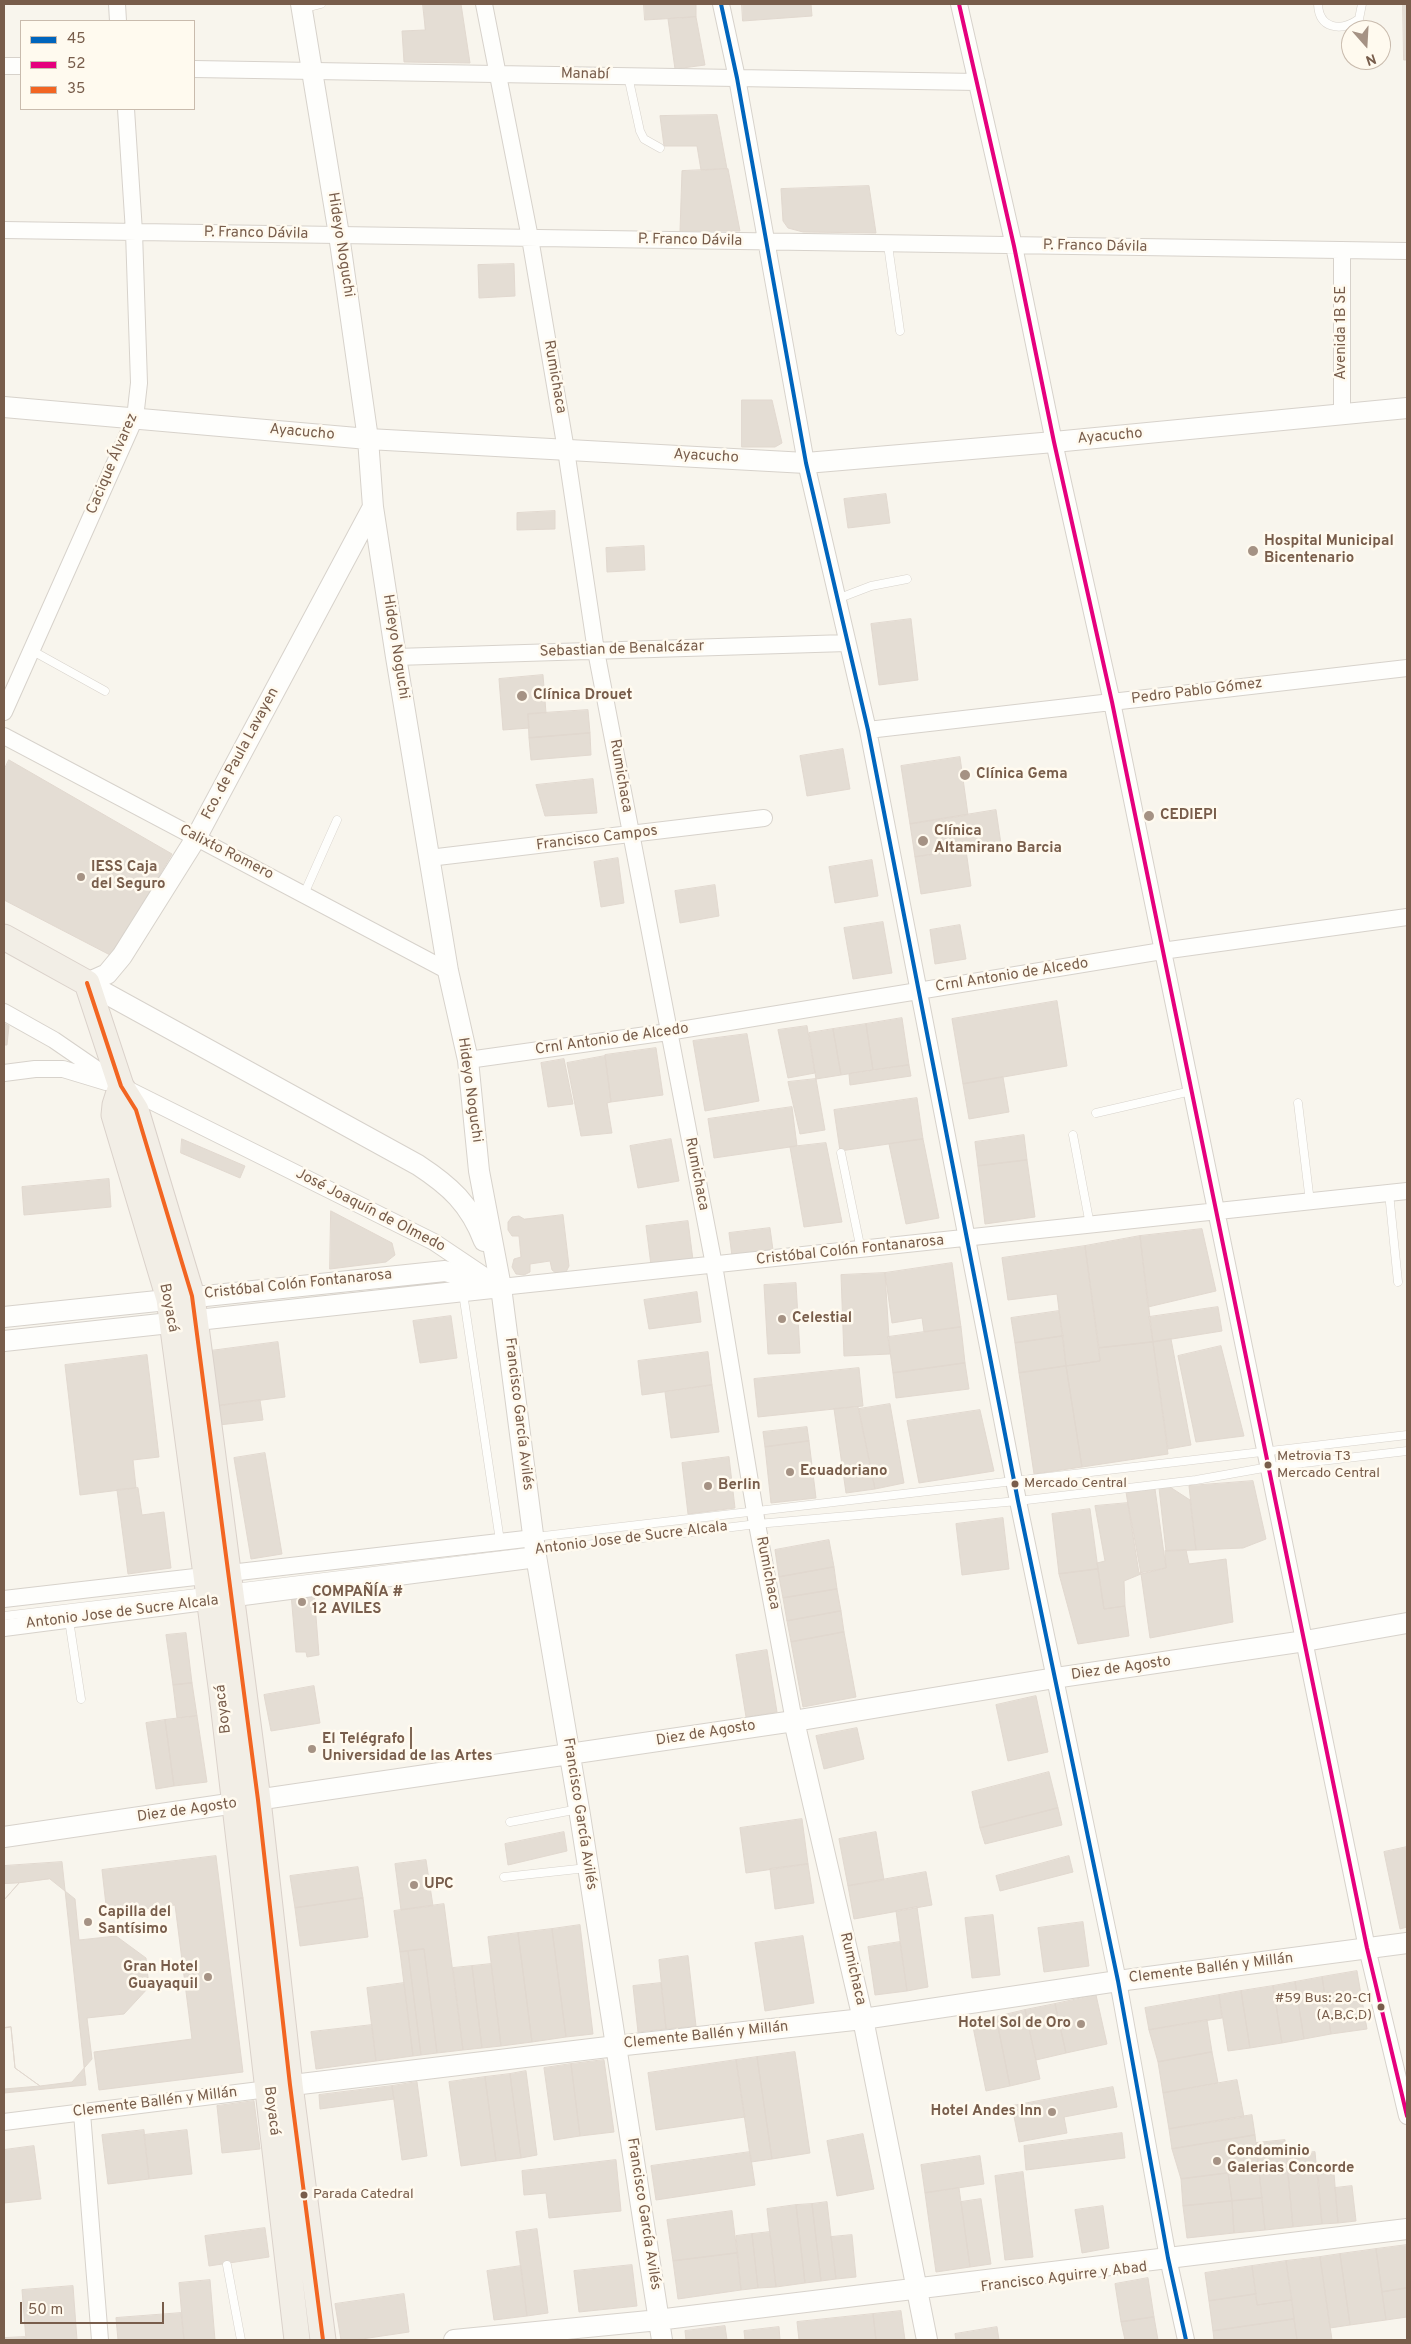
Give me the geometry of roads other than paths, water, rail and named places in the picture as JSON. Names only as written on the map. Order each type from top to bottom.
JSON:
[{"type":"main road","points":[[4,937],[87,983],[121,1086]]},
{"type":"main road","name":"Boyacá","points":[[121,1086],[114,1115],[183,1308],[247,1802],[280,2087],[298,2340]]},
{"type":"main road","name":"Boyacá","points":[[280,2087],[323,2340]]},
{"type":"street","points":[[117,4],[118,20]]},
{"type":"street","name":"Rumichaca","points":[[484,4],[530,238],[566,450],[596,651],[714,1264],[756,1518],[794,1721],[863,2018],[911,2292],[928,2340]]},
{"type":"street","points":[[721,4],[737,78],[806,463],[868,730],[1018,1501],[1118,1981],[1169,2262],[1186,2340]]},
{"type":"street","points":[[959,4],[1014,246],[1054,442],[1112,702],[1267,1460],[1306,1641],[1367,1948],[1407,2116]]},
{"type":"street","name":"Hideyo Noguchi","points":[[308,5],[312,71],[340,235],[368,439],[373,507],[448,971],[468,1060],[480,1171],[501,1287]]},
{"type":"street","points":[[4,66],[20,66]]},
{"type":"street","name":"Manabí","points":[[195,69],[977,82]]},
{"type":"street","name":"Cacique Álvarez","points":[[4,712],[135,418],[139,383],[134,232],[126,110]]},
{"type":"street","name":"P. Franco Dávila","points":[[4,230],[1407,251]]},
{"type":"street","name":"Avenida 1B SE","points":[[1342,250],[1342,415]]},
{"type":"street","name":"Ayacucho","points":[[4,407],[368,439],[806,463],[1054,442],[1407,408]]},
{"type":"street","name":"Fco. de Paula Lavayen","points":[[87,983],[106,974],[122,956],[196,838],[373,507]]},
{"type":"street","name":"Sebastian de Benalcázar","points":[[396,657],[847,643]]},
{"type":"street","name":"Pedro Pablo Gómez","points":[[868,730],[1407,668]]},
{"type":"street","name":"Calixto Romero","points":[[4,736],[448,971]]},
{"type":"street","name":"Francisco Campos","points":[[429,858],[764,818]]},
{"type":"street","name":"Crnl Antonio de Alcedo","points":[[468,1060],[668,1032],[1162,951],[1407,917]]},
{"type":"street","points":[[87,983],[418,1165],[441,1180],[460,1197],[476,1220],[501,1287]]},
{"type":"street","name":"José Joaquín de Olmedo","points":[[4,1012],[54,1040],[121,1086],[434,1242],[501,1287]]},
{"type":"street","points":[[4,1073],[35,1069],[63,1069],[121,1086]]},
{"type":"street","name":"Cristóbal Colón Fontanarosa","points":[[4,1317],[463,1292],[1407,1191]]},
{"type":"street","name":"Cristóbal Colón Fontanarosa","points":[[4,1341],[183,1308],[445,1271],[501,1287]]},
{"type":"street","name":"Francisco García Avilés","points":[[501,1287],[535,1549],[579,1809],[662,2340]]},
{"type":"street","name":"Antonio Jose de Sucre Alcala","points":[[4,1628],[69,1620],[219,1588],[500,1541],[535,1549]]},
{"type":"street","name":"Antonio Jose de Sucre Alcala","points":[[4,1599],[219,1588],[535,1549]]},
{"type":"street","name":"Diez de Agosto","points":[[4,1837],[794,1721],[1055,1678],[1306,1641],[1407,1623]]},
{"type":"street","name":"Clemente Ballén y Millán","points":[[4,2122],[616,2046],[863,2018],[1118,1981],[1407,1943]]},
{"type":"street","points":[[82,2113],[100,2340]]},
{"type":"street","name":"Francisco Aguirre y Abad","points":[[454,2340],[659,2320],[1169,2262],[1407,2229]]},
{"type":"lane","points":[[1318,4],[1321,18],[1326,24],[1333,26],[1344,26],[1359,19],[1362,4]]},
{"type":"lane","points":[[628,76],[640,131],[644,139],[660,148]]},
{"type":"lane","points":[[888,244],[900,331]]},
{"type":"lane","points":[[837,599],[871,586],[907,579]]},
{"type":"lane","points":[[31,650],[105,691]]},
{"type":"lane","points":[[304,894],[337,820]]},
{"type":"lane","points":[[121,1086],[151,1191]]},
{"type":"lane","points":[[1096,1113],[1191,1091]]},
{"type":"lane","points":[[1298,1104],[1310,1202]]},
{"type":"lane","points":[[1073,1135],[1090,1225]]},
{"type":"lane","points":[[841,1153],[861,1250]]},
{"type":"lane","points":[[1389,1193],[1398,1282]]},
{"type":"lane","points":[[463,1292],[500,1541]]},
{"type":"lane","name":"Antonio Jose de Sucre Alcala","points":[[535,1549],[756,1518],[1018,1501],[1196,1480],[1267,1460],[1407,1435]]},
{"type":"lane","name":"Antonio Jose de Sucre Alcala","points":[[535,1549],[1015,1481],[1267,1460],[1407,1451]]},
{"type":"lane","name":"Antonio Jose de Sucre Alcala","points":[[4,1616],[219,1588]]},
{"type":"lane","points":[[69,1620],[81,1698]]},
{"type":"lane","points":[[510,1822],[579,1809]]},
{"type":"lane","points":[[504,1877],[587,1868]]},
{"type":"lane","name":"Boyacá","points":[[290,2151],[298,2196],[303,2254]]},
{"type":"lane","name":"Francisco Aguirre y Abad","points":[[1169,2262],[1378,2242]]},
{"type":"lane","points":[[227,2265],[241,2340]]},
{"type":"place","name":"Hospital Municipal Bicentenario","points":[[1253,551]]},
{"type":"place","name":"Clínica Drouet","points":[[522,696]]},
{"type":"place","name":"Clínica Gema","points":[[965,775]]},
{"type":"place","name":"CEDIEPI","points":[[1149,816]]},
{"type":"place","name":"Clínica Altamirano Barcia","points":[[923,841]]},
{"type":"place","name":"IESS Caja del Seguro","points":[[81,877]]},
{"type":"place","name":"Celestial","points":[[782,1319]]},
{"type":"place","name":"Metrovia T3 Mercado Central","points":[[1268,1465]]},
{"type":"place","name":"Ecuadoriano","points":[[790,1472]]},
{"type":"place","name":"Mercado Central","points":[[1015,1484]]},
{"type":"place","name":"Berlin","points":[[708,1486]]},
{"type":"place","name":"COMPAÑÍA # 12 AVILES","points":[[302,1602]]},
{"type":"place","name":"El Telégrafo | Universidad de las Artes","points":[[312,1749]]},
{"type":"place","name":"UPC","points":[[414,1885]]},
{"type":"place","name":"Capilla del Santísimo","points":[[88,1922]]},
{"type":"place","name":"Gran Hotel Guayaquil","points":[[208,1977]]},
{"type":"place","name":"#59 Bus: 20-C1 (A,B,C,D)","points":[[1381,2007]]},
{"type":"place","name":"Hotel Sol de Oro","points":[[1081,2024]]},
{"type":"place","name":"Hotel Andes Inn","points":[[1052,2112]]},
{"type":"place","name":"Condominio Galerias Concorde","points":[[1217,2161]]},
{"type":"place","name":"Parada Catedral","points":[[304,2195]]}]
